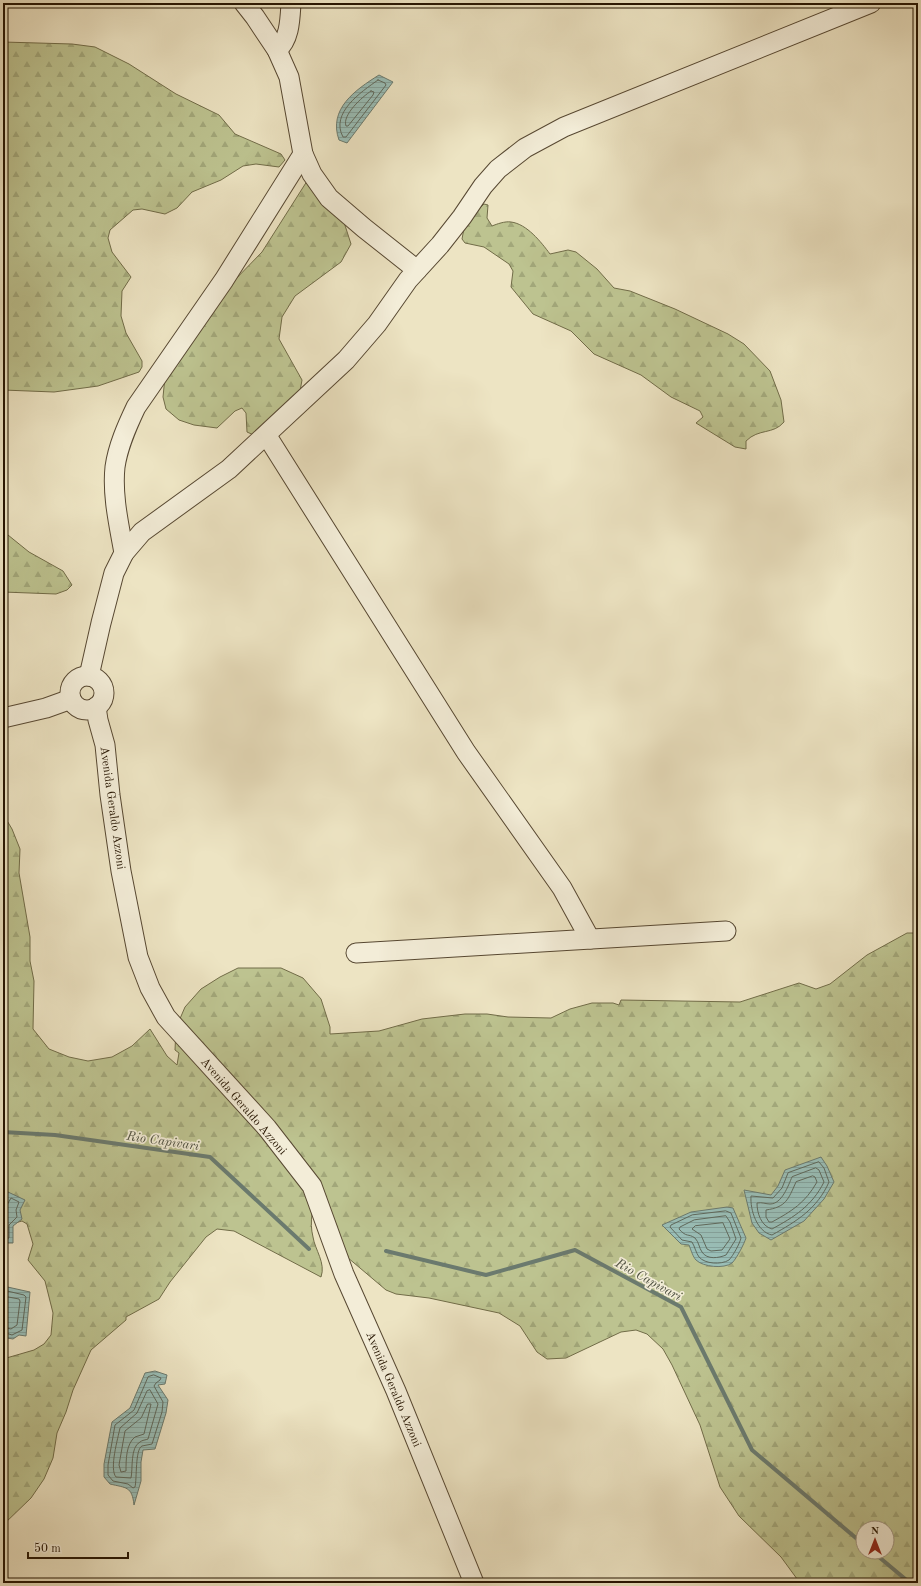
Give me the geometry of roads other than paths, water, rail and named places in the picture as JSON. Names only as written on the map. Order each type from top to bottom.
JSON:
[{"type":"street","points":[[244,3],[277,50],[289,77],[303,154],[312,174],[329,198],[417,270]]},
{"type":"street","points":[[277,50],[284,44],[287,36],[291,3]]},
{"type":"street","points":[[89,676],[114,573],[124,553],[142,532],[229,469],[267,436],[346,360],[377,324],[408,280],[440,245],[462,217],[483,186],[498,169],[525,148],[550,133],[871,3]]},
{"type":"street","points":[[124,553],[118,518],[115,488],[115,467],[126,427],[136,407],[224,280],[303,154]]},
{"type":"street","points":[[267,436],[466,752],[562,888],[590,939]]},
{"type":"street","points":[[89,676],[100,682],[104,692],[101,704],[91,710],[79,708],[74,705],[70,694],[74,683],[78,679],[89,676]]},
{"type":"street","points":[[3,718],[46,708],[71,700]]},
{"type":"street","name":"Avenida Geraldo Azzoni","points":[[96,708],[105,745],[110,795],[121,871],[138,957],[150,988],[166,1017],[267,1128],[312,1186],[344,1274],[396,1391],[474,1583]]},
{"type":"street","points":[[356,954],[726,931]]},
{"type":"water","points":[[379,75],[393,82],[347,143],[339,140],[337,119],[340,110],[353,94]]},
{"type":"water","points":[[821,1157],[834,1182],[824,1199],[804,1221],[771,1240],[759,1233],[752,1223],[744,1190],[771,1195],[778,1186],[785,1170]]},
{"type":"water","points":[[8,1192],[25,1200],[20,1210],[22,1219],[13,1226],[13,1243],[3,1243],[3,1210]]},
{"type":"water","points":[[727,1207],[733,1208],[746,1238],[736,1258],[728,1265],[719,1267],[708,1266],[699,1262],[694,1257],[689,1245],[681,1244],[662,1225],[691,1212]]},
{"type":"water","points":[[3,1286],[30,1292],[26,1336],[19,1335],[13,1339],[7,1338],[3,1335]]},
{"type":"water","points":[[155,1371],[167,1375],[165,1384],[158,1385],[168,1400],[166,1413],[155,1449],[143,1450],[141,1462],[141,1481],[134,1505],[130,1491],[124,1487],[110,1484],[104,1477],[104,1464],[112,1422],[130,1408],[145,1373]]},
{"type":"waterway","name":"Rio Capivari","points":[[3,1132],[55,1135],[210,1157],[309,1249]]},
{"type":"waterway","name":"Rio Capivari","points":[[386,1251],[486,1275],[575,1250],[681,1307],[752,1450],[855,1537]]},
{"type":"waterway","name":"Rio Capivari","points":[[883,1560],[910,1583]]}]
